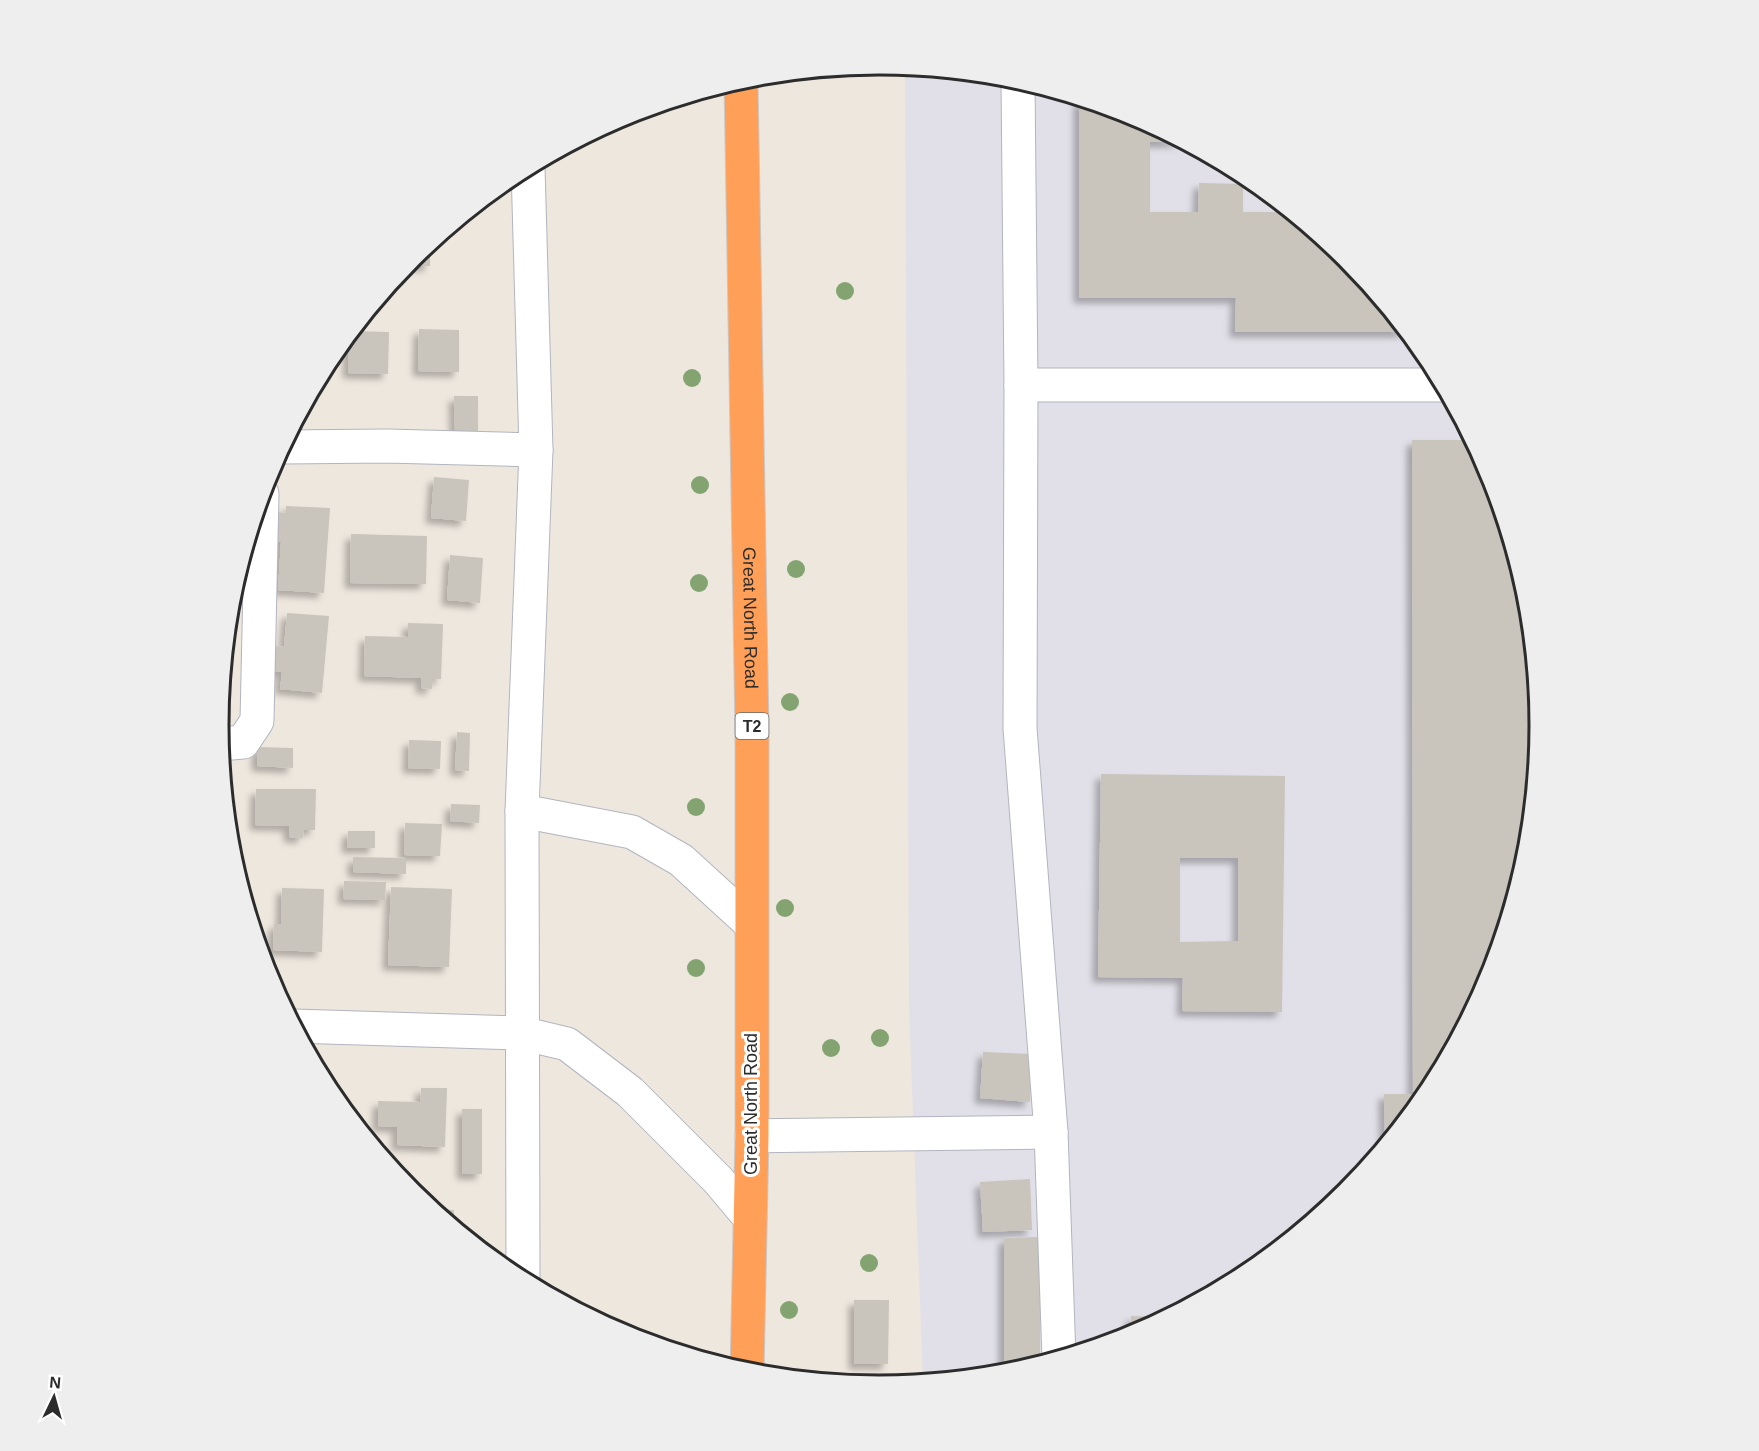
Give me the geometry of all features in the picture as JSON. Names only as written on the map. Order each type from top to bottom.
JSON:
[{"type":"highway","name":"Great North Road","points":[[741,90],[752,731],[752,1136],[747,1363]]},
{"type":"street","points":[[1018,90],[1021,385],[1020,728],[1051,1132],[1059,1351]]},
{"type":"street","points":[[729,93],[741,113]]},
{"type":"street","points":[[523,1269],[522,811],[536,450],[528,178]]},
{"type":"street","points":[[1021,385],[1433,385]]},
{"type":"street","points":[[292,447],[387,446],[536,450]]},
{"type":"street","points":[[229,743],[243,742],[257,721],[261,524]]},
{"type":"street","points":[[522,811],[632,832],[681,860],[751,924]]},
{"type":"street","points":[[303,1026],[521,1033],[567,1044],[630,1092],[718,1180],[750,1218]]},
{"type":"street","points":[[752,1136],[1051,1132]]},
{"type":"shaded area","points":[[905,76],[1006,87],[1048,97],[1089,110],[1167,142],[1205,162],[1275,209],[1308,236],[1369,297],[1396,330],[1443,400],[1463,438],[1495,516],[1518,599],[1529,683],[1530,726],[1529,768],[1524,810],[1518,852],[1508,894],[1496,932],[1460,1020],[1443,1051],[1396,1121],[1369,1154],[1308,1215],[1241,1266],[1167,1309],[1089,1341],[1048,1354],[1006,1364],[923,1375],[909,1007]]},
{"type":"building","points":[[1079,107],[1167,142],[1150,142],[1150,212],[1198,212],[1199,183],[1239,184],[1243,186],[1243,212],[1279,212],[1339,266],[1369,297],[1397,332],[1235,332],[1236,298],[1079,298]]},
{"type":"building","points":[[430,256],[430,266],[420,266]]},
{"type":"building","points":[[419,329],[459,330],[459,372],[418,371]]},
{"type":"building","points":[[362,331],[389,332],[388,374],[348,373],[349,350]]},
{"type":"building","points":[[454,396],[478,396],[478,431],[455,431]]},
{"type":"building","points":[[1412,440],[1464,440],[1495,516],[1518,599],[1529,683],[1529,768],[1518,852],[1508,894],[1480,974],[1443,1051],[1385,1135],[1384,1094],[1413,1094]]},
{"type":"building","points":[[434,477],[469,480],[466,521],[431,518]]},
{"type":"building","points":[[286,506],[330,508],[324,593],[278,590],[281,542],[275,541],[277,512],[286,513]]},
{"type":"building","points":[[351,534],[427,536],[426,584],[350,583]]},
{"type":"building","points":[[450,555],[483,558],[480,603],[447,600]]},
{"type":"building","points":[[287,613],[329,616],[322,693],[280,689],[282,672],[272,672],[274,646],[284,647]]},
{"type":"building","points":[[408,623],[443,624],[441,679],[433,679],[432,689],[421,688],[421,678],[364,676],[365,636],[408,637]]},
{"type":"building","points":[[457,732],[470,733],[469,771],[455,770]]},
{"type":"building","points":[[409,740],[441,741],[440,769],[408,768]]},
{"type":"building","points":[[257,747],[293,748],[293,768],[257,766]]},
{"type":"building","points":[[1101,774],[1285,776],[1282,1012],[1182,1011],[1183,978],[1098,977]],"holes":[[[1180,858],[1238,858],[1238,941],[1180,942]]]},
{"type":"building","points":[[256,789],[316,789],[315,830],[304,830],[303,838],[289,837],[289,826],[255,825]]},
{"type":"building","points":[[451,804],[480,805],[479,823],[450,821]]},
{"type":"building","points":[[405,823],[442,824],[440,856],[404,855]]},
{"type":"building","points":[[348,831],[375,831],[375,848],[347,848]]},
{"type":"building","points":[[353,857],[406,858],[406,874],[353,872]]},
{"type":"building","points":[[344,881],[386,882],[385,900],[343,899]]},
{"type":"building","points":[[391,887],[452,889],[449,967],[388,965]]},
{"type":"building","points":[[282,888],[324,889],[322,952],[273,950],[274,924],[281,924]]},
{"type":"building","points":[[983,1052],[1032,1054],[1030,1102],[980,1098]]},
{"type":"building","points":[[421,1088],[447,1088],[445,1147],[397,1145],[397,1127],[378,1126],[378,1101],[420,1102]]},
{"type":"building","points":[[462,1109],[482,1109],[482,1174],[462,1174]]},
{"type":"building","points":[[1030,1179],[1032,1230],[983,1232],[980,1182]]},
{"type":"building","points":[[445,1210],[454,1210],[454,1217]]},
{"type":"building","points":[[1041,1237],[1040,1356],[1004,1364],[1004,1238]]},
{"type":"building","points":[[854,1300],[889,1300],[888,1364],[854,1364]]},
{"type":"building","points":[[1131,1316],[1150,1316],[1131,1325]]}]
